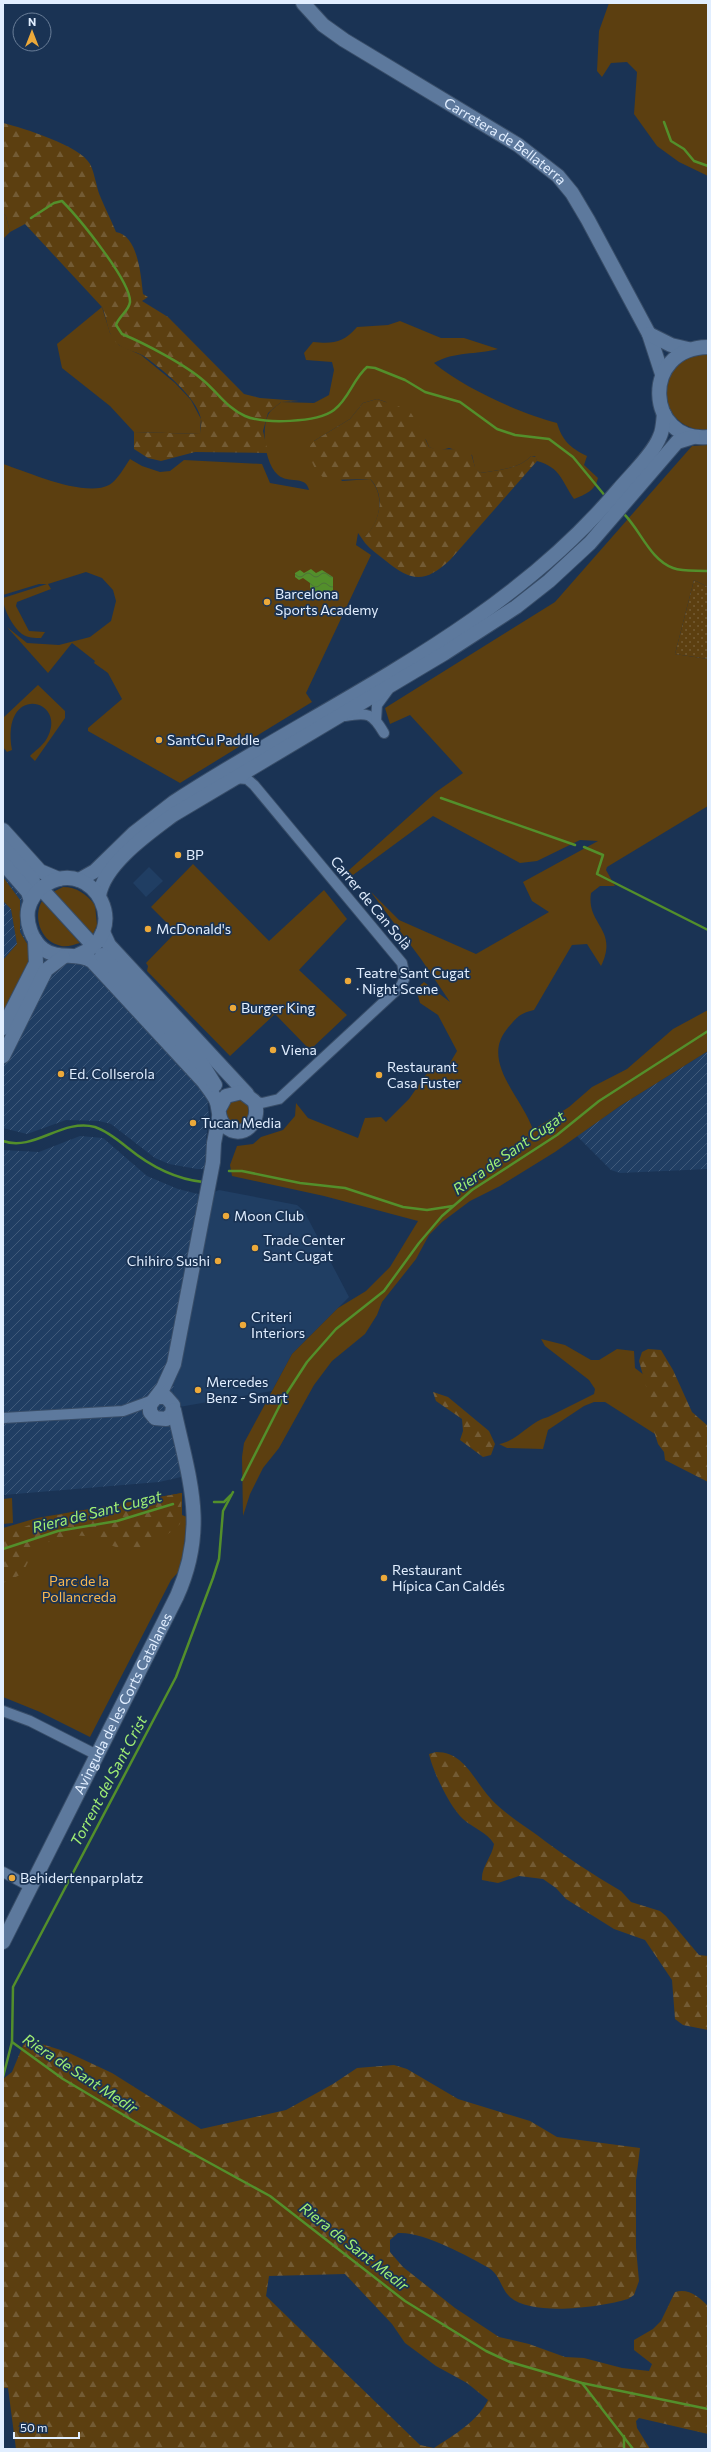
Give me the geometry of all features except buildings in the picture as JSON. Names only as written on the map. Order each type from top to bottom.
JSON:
[{"type":"main road","name":"Carretera de Bellaterra","points":[[303,3],[323,25],[344,40],[518,146],[558,176],[572,193],[588,220],[649,334],[662,374]]},
{"type":"main road","points":[[649,334],[671,344],[688,349],[708,347]]},
{"type":"main road","points":[[100,896],[106,876],[145,837],[188,804],[235,778],[391,685],[512,602],[579,534],[652,449],[660,436],[664,414],[658,390],[662,374],[673,359],[688,349]]},
{"type":"main road","points":[[664,414],[676,428],[693,437]]},
{"type":"main road","points":[[79,880],[95,871],[134,833],[174,802],[435,645],[549,581],[590,543],[677,442],[693,437],[708,438]]},
{"type":"main road","points":[[3,830],[40,871],[59,879],[79,880],[91,887],[100,896],[105,911],[103,932],[109,945],[247,1096],[257,1110],[255,1120],[246,1129],[237,1131],[225,1126],[212,1078],[202,1064],[102,955]]},
{"type":"main road","points":[[3,847],[33,880]]},
{"type":"main road","points":[[3,863],[28,892],[32,901]]},
{"type":"main road","points":[[3,1028],[36,963],[35,940],[28,919],[32,901],[44,886],[59,879]]},
{"type":"main road","points":[[46,894],[88,940]]},
{"type":"main road","points":[[35,940],[48,952],[63,957],[78,955],[91,948],[103,932]]},
{"type":"main road","points":[[78,955],[92,961],[193,1069],[215,1099],[220,1109]]},
{"type":"main road","points":[[3,1056],[46,970],[63,957]]},
{"type":"main road","points":[[202,1064],[247,1096]]},
{"type":"main road","points":[[220,1109],[230,1093],[247,1096]]},
{"type":"main road","name":"Avinguda de les Corts Catalanes","points":[[3,1942],[177,1596],[188,1570],[194,1539],[194,1511],[190,1474],[182,1453],[174,1407],[174,1364],[214,1158],[214,1143],[220,1109]]},
{"type":"main road","name":"Avinguda de les Corts Catalanes","points":[[214,1158],[224,1139],[237,1131]]},
{"type":"main road","name":"Avinguda de les Corts Catalanes","points":[[155,1399],[166,1382],[174,1364]]},
{"type":"main road","points":[[166,1397],[174,1407],[170,1417],[156,1418],[150,1408],[155,1399],[166,1397]]},
{"type":"main road","name":"Avinguda de les Corts Catalanes","points":[[156,1418],[182,1453]]},
{"type":"street","points":[[376,720],[377,705],[391,685]]},
{"type":"street","points":[[337,718],[362,713],[376,720],[384,733]]},
{"type":"street","name":"Carrer de Can Solà","points":[[235,778],[247,779],[254,785],[402,963],[405,977],[400,986],[279,1099],[262,1103],[247,1096]]},
{"type":"street","points":[[123,1411],[155,1399]]},
{"type":"street","points":[[3,1418],[123,1411],[156,1418]]},
{"type":"street","points":[[3,1710],[30,1721],[97,1755]]},
{"type":"street","points":[[3,1872],[31,1887]]},
{"type":"shaded area","points":[[3,863],[28,892],[28,910],[40,945],[78,955],[207,1094],[209,1119],[206,1137],[212,1169],[197,1169],[169,1164],[155,1158],[111,1124],[99,1121],[66,1120],[27,1134],[3,1128]]},
{"type":"shaded area","name":"BP","points":[[149,867],[163,881],[146,897],[133,883]]},
{"type":"shaded area","points":[[708,1051],[708,1169],[620,1173],[611,1170],[577,1136],[620,1106]]},
{"type":"shaded area","points":[[80,1136],[103,1138],[147,1176],[178,1189],[206,1196],[174,1377],[173,1405],[169,1419],[190,1475],[159,1482],[3,1495],[3,1150],[39,1152]]},
{"type":"shaded area","points":[[219,1190],[297,1205],[304,1211],[349,1297],[292,1354],[272,1391],[179,1407],[173,1405],[174,1377],[206,1196]]},
{"type":"green space","points":[[609,3],[708,3],[708,176],[679,162],[657,146],[634,114],[637,72],[627,62],[611,63],[602,77],[597,71],[599,31]]},
{"type":"green space","points":[[3,123],[37,133],[64,144],[84,157],[90,164],[100,196],[116,232],[129,240],[134,248],[141,277],[143,294],[148,297],[142,301],[168,317],[244,394],[260,398],[299,401],[281,402],[268,413],[263,431],[268,453],[195,452],[161,461],[148,458],[134,449],[134,432],[200,434],[201,421],[198,411],[193,402],[177,383],[142,355],[124,348],[115,341],[110,332],[102,307],[25,224],[10,232],[6,216],[3,213]]},
{"type":"green space","points":[[3,213],[6,216],[10,232],[3,239]]},
{"type":"green space","points":[[102,307],[110,333],[119,345],[141,355],[175,383],[191,400],[201,419],[200,434],[134,432],[110,406],[62,368],[57,344]]},
{"type":"green space","points":[[400,321],[441,338],[464,338],[498,349],[458,355],[442,359],[434,363],[461,382],[492,399],[542,419],[557,423],[561,434],[571,447],[587,456],[584,465],[598,478],[595,486],[586,494],[574,499],[556,471],[551,467],[537,461],[535,456],[531,456],[521,464],[515,466],[480,473],[475,468],[472,455],[449,448],[438,451],[429,447],[426,440],[386,402],[377,399],[363,403],[350,419],[314,441],[342,481],[370,479],[378,493],[379,509],[374,524],[365,537],[365,543],[358,533],[356,545],[371,555],[306,693],[312,702],[180,783],[88,731],[88,728],[122,699],[108,673],[94,663],[95,661],[72,643],[48,673],[7,627],[27,643],[59,645],[90,637],[111,621],[116,601],[113,590],[102,578],[86,572],[48,584],[51,589],[17,602],[16,606],[29,631],[45,632],[41,638],[31,638],[19,631],[7,612],[3,598],[47,584],[39,584],[3,595],[3,464],[41,478],[72,486],[99,488],[112,483],[130,459],[142,466],[160,472],[170,471],[184,460],[262,464],[270,483],[309,490],[307,485],[301,481],[282,478],[274,470],[270,463],[267,455],[265,438],[266,421],[269,413],[281,402],[314,403],[329,395],[334,370],[332,362],[306,360],[304,353],[313,342],[326,343],[337,341],[347,336],[357,327],[388,325]]},
{"type":"green space","points":[[708,354],[708,430],[693,428],[681,422],[672,412],[667,401],[666,388],[668,376],[675,365],[687,357]]},
{"type":"green space","points":[[377,399],[409,410],[418,424],[429,447],[439,449],[470,450],[475,467],[480,473],[515,466],[521,464],[531,456],[536,457],[537,461],[450,560],[441,568],[426,576],[418,577],[403,573],[365,543],[365,537],[370,531],[377,517],[380,501],[375,486],[370,479],[327,480],[319,474],[312,461],[310,446],[314,441],[350,419],[363,403]]},
{"type":"green space","points":[[708,445],[708,587],[694,580],[675,654],[708,659],[708,806],[607,867],[606,870],[615,886],[600,886],[591,893],[593,913],[604,935],[606,943],[606,954],[601,966],[587,944],[572,945],[534,1010],[519,1016],[507,1029],[500,1042],[498,1054],[506,1080],[528,1118],[533,1130],[569,1107],[592,1087],[627,1069],[673,1029],[708,1010],[708,1051],[620,1106],[555,1152],[500,1186],[470,1201],[442,1222],[429,1235],[416,1259],[382,1302],[377,1315],[365,1334],[332,1361],[314,1385],[279,1448],[263,1468],[250,1494],[243,1516],[242,1457],[244,1443],[292,1354],[338,1308],[366,1291],[390,1267],[418,1221],[324,1196],[232,1176],[230,1165],[237,1146],[253,1144],[261,1137],[283,1130],[295,1116],[296,1103],[308,1118],[358,1138],[365,1118],[381,1117],[386,1122],[409,1099],[432,1066],[444,1073],[457,1051],[438,1015],[420,1003],[416,989],[424,982],[450,1002],[421,959],[370,891],[399,920],[476,954],[549,912],[532,901],[523,882],[598,841],[580,840],[537,861],[520,863],[433,816],[353,875],[348,871],[436,792],[463,773],[410,715],[390,724],[385,708],[555,602],[692,446]]},
{"type":"green space","points":[[694,580],[708,587],[708,659],[675,654]]},
{"type":"green space","points":[[38,685],[65,711],[65,718],[35,761],[30,756],[46,740],[51,726],[50,715],[43,707],[34,704],[24,706],[16,714],[11,728],[12,750],[7,752],[3,747],[3,718]]},
{"type":"green space","points":[[193,864],[269,941],[324,890],[347,919],[299,970],[347,1015],[310,1050],[275,1014],[230,1056],[147,971],[148,966],[146,963],[176,932],[151,907]]},
{"type":"green space","points":[[3,877],[20,900],[20,932],[29,947],[30,960],[3,1014],[3,960],[17,944],[11,909],[3,901]]},
{"type":"green space","points":[[63,887],[73,888],[81,892],[95,905],[97,925],[93,934],[53,892]]},
{"type":"green space","points":[[42,901],[80,943],[69,946],[61,946],[47,938],[40,927],[38,920],[39,907]]},
{"type":"green space","points":[[240,1098],[250,1107],[249,1120],[237,1126],[226,1120],[226,1108],[229,1103]]},
{"type":"green space","points":[[541,1339],[565,1345],[591,1360],[599,1360],[617,1349],[634,1351],[635,1368],[648,1378],[655,1434],[605,1402],[594,1402],[584,1406],[548,1430],[543,1449],[507,1448],[499,1444],[512,1439],[535,1422],[594,1394],[595,1389],[589,1380],[545,1346]]},
{"type":"green space","points":[[648,1349],[661,1350],[673,1370],[692,1412],[708,1426],[708,1482],[665,1460],[664,1452],[658,1444],[648,1412],[649,1397],[639,1361],[642,1352]]},
{"type":"green space","points":[[433,1392],[448,1397],[489,1431],[495,1444],[491,1455],[483,1457],[460,1440],[463,1431],[462,1419],[436,1401]]},
{"type":"green space","name":"Parc de la Pollancreda","points":[[182,1493],[182,1515],[187,1517],[182,1568],[171,1580],[90,1737],[40,1712],[3,1697],[3,1528],[37,1518]]},
{"type":"green space","points":[[182,1493],[180,1524],[165,1537],[150,1546],[133,1550],[123,1549],[88,1537],[72,1536],[60,1538],[36,1546],[22,1574],[3,1583],[3,1535],[53,1516]]},
{"type":"green space","points":[[12,1498],[13,1523],[3,1524],[3,1499]]},
{"type":"green space","points":[[436,1752],[446,1753],[462,1762],[491,1799],[507,1814],[567,1857],[621,1891],[631,1902],[660,1911],[699,1955],[708,1956],[708,2030],[683,2025],[675,2019],[672,1980],[645,1940],[614,1929],[566,1899],[556,1888],[543,1879],[519,1876],[498,1883],[482,1880],[483,1871],[494,1844],[488,1836],[458,1814],[434,1770],[429,1754]]},
{"type":"green space","points":[[32,2041],[67,2052],[112,2073],[201,2129],[286,2110],[333,2084],[357,2068],[394,2065],[407,2069],[458,2099],[530,2121],[557,2137],[640,2148],[636,2180],[636,2248],[639,2281],[634,2295],[628,2299],[585,2307],[550,2309],[534,2307],[520,2303],[510,2297],[504,2290],[496,2274],[489,2268],[445,2245],[432,2240],[408,2233],[398,2233],[390,2240],[390,2252],[403,2267],[455,2308],[499,2337],[529,2344],[565,2357],[584,2358],[622,2368],[649,2371],[652,2364],[634,2350],[634,2340],[653,2329],[661,2321],[675,2292],[685,2291],[693,2294],[708,2306],[708,2434],[639,2418],[636,2421],[637,2428],[650,2449],[16,2449],[8,2388],[3,2388],[3,2079],[12,2072],[24,2043]],"holes":[[[345,2274],[392,2324],[405,2343],[436,2366],[467,2383],[488,2400],[484,2408],[472,2421],[434,2448],[420,2445],[266,2296],[269,2276]]]},
{"type":"water","points":[[311,569],[316,573],[322,570],[333,577],[333,590],[321,596],[310,588],[310,583],[303,578],[299,580],[295,577],[295,573],[300,570],[304,573]]},
{"type":"waterway","points":[[664,122],[671,141],[684,149],[694,161],[708,166]]},
{"type":"waterway","points":[[31,218],[54,203],[62,201],[80,221],[113,265],[128,292],[130,302],[129,305],[116,325],[122,334],[142,343],[187,368],[204,381],[233,409],[245,416],[254,419],[277,421],[316,418],[334,410],[344,400],[358,377],[367,367],[375,368],[405,380],[425,392],[460,402],[497,429],[515,435],[549,439],[573,457],[606,497]]},
{"type":"waterway","points":[[623,513],[652,551],[665,564],[682,570],[708,571]]},
{"type":"waterway","points":[[441,798],[575,845]]},
{"type":"waterway","points":[[584,847],[603,855],[597,874],[708,930]]},
{"type":"waterway","name":"Riera de Sant Cugat","points":[[242,1480],[283,1399],[307,1362],[336,1329],[384,1291],[419,1243],[442,1216],[472,1190],[557,1135],[599,1101],[708,1031]]},
{"type":"waterway","points":[[3,1141],[14,1143],[26,1142],[71,1127],[83,1125],[95,1127],[108,1133],[136,1155],[163,1171],[183,1178],[203,1182]]},
{"type":"waterway","points":[[229,1171],[242,1171],[300,1183],[345,1188],[403,1207],[427,1210],[453,1206]]},
{"type":"waterway","name":"Torrent del Sant Crist","points":[[3,2077],[12,2042],[13,1987],[176,1677],[219,1559],[223,1511],[233,1492]]},
{"type":"waterway","name":"Riera de Sant Cugat","points":[[214,1502],[224,1502],[231,1495]]},
{"type":"waterway","name":"Riera de Sant Cugat","points":[[3,1549],[58,1531],[117,1521],[173,1504]]},
{"type":"waterway","name":"Riera de Sant Medir","points":[[12,2042],[63,2079],[137,2123],[270,2196],[405,2301],[486,2351],[510,2362],[582,2383],[708,2409]]},
{"type":"waterway","points":[[582,2383],[633,2449]]},
{"type":"waterway","points":[[624,2436],[624,2449]]},
{"type":"place","name":"Barcelona Sports Academy","points":[[267,602]]},
{"type":"place","name":"SantCu Paddle","points":[[159,740]]},
{"type":"place","name":"BP","points":[[178,855]]},
{"type":"place","name":"McDonald's","points":[[148,929]]},
{"type":"place","name":"Teatre Sant Cugat · Night Scene","points":[[348,981]]},
{"type":"place","name":"Burger King","points":[[233,1008]]},
{"type":"place","name":"Viena","points":[[273,1050]]},
{"type":"place","name":"Ed. Collserola","points":[[61,1074]]},
{"type":"place","name":"Restaurant Casa Fuster","points":[[379,1075]]},
{"type":"place","name":"Tucan Media","points":[[193,1123]]},
{"type":"place","name":"Moon Club","points":[[226,1216]]},
{"type":"place","name":"Trade Center Sant Cugat","points":[[255,1248]]},
{"type":"place","name":"Chihiro Sushi","points":[[218,1261]]},
{"type":"place","name":"Criteri Interiors","points":[[243,1325]]},
{"type":"place","name":"Mercedes Benz - Smart","points":[[198,1390]]},
{"type":"place","name":"Restaurant Hípica Can Caldés","points":[[384,1578]]},
{"type":"place","name":"Behidertenparplatz","points":[[12,1878]]}]
